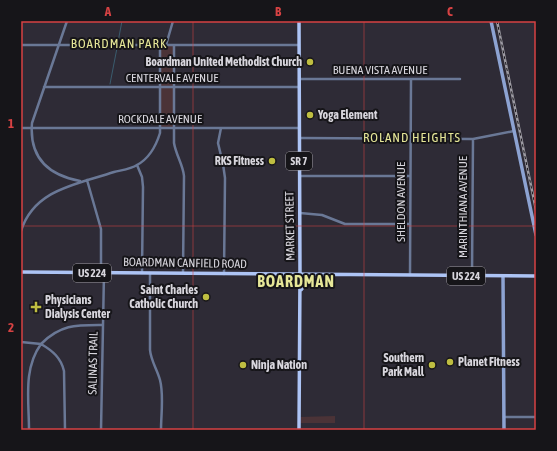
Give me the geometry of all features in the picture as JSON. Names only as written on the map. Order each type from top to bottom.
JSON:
[{"type":"main road","name":"MARKET STREET","points":[[299,21],[299,430]]},
{"type":"main road","name":"BOARDMAN CANFIELD ROAD","points":[[21,272],[300,274]]},
{"type":"main road","name":"US 224","points":[[300,274],[536,276]]},
{"type":"main road","points":[[300,293],[309,280],[329,275]]},
{"type":"street","points":[[67,21],[32,123],[32,128],[34,147],[43,163],[52,172],[60,176],[82,181]]},
{"type":"street","points":[[166,45],[173,21]]},
{"type":"street","points":[[491,21],[536,235]]},
{"type":"street","points":[[21,45],[299,45]]},
{"type":"street","points":[[21,231],[27,217],[40,202],[54,192],[82,181],[137,165],[154,149],[160,128],[160,45]]},
{"type":"street","points":[[174,45],[175,148],[184,176],[183,273]]},
{"type":"street","name":"BUENA VISTA AVENUE","points":[[299,79],[460,79]]},
{"type":"street","name":"SHELDON AVENUE","points":[[410,276],[411,80]]},
{"type":"street","name":"CENTERVALE AVENUE","points":[[44,87],[299,87]]},
{"type":"street","name":"ROCKDALE AVENUE","points":[[21,128],[299,128]]},
{"type":"street","points":[[221,128],[218,143],[225,178],[224,274]]},
{"type":"street","points":[[299,138],[473,139],[514,131]]},
{"type":"street","name":"MARINTHIANA AVENUE","points":[[472,276],[473,139]]},
{"type":"street","points":[[137,165],[142,177],[143,187],[142,273]]},
{"type":"street","points":[[299,176],[410,176]]},
{"type":"street","name":"SALINAS TRAIL","points":[[88,180],[101,229],[103,273],[102,430]]},
{"type":"street","points":[[299,213],[322,215],[345,224],[410,224]]},
{"type":"street","points":[[150,273],[150,350],[161,385],[161,430]]},
{"type":"street","points":[[503,276],[504,430]]},
{"type":"street","points":[[29,430],[30,369],[33,357],[41,344],[53,334],[66,327],[78,325],[103,325]]},
{"type":"street","points":[[21,342],[41,344],[50,349],[61,362],[64,371],[65,430]]},
{"type":"street","points":[[504,417],[536,417]]},
{"type":"shaded area","points":[[160,45],[174,45],[174,128],[160,128]]},
{"type":"shaded area","points":[[335,416],[335,423],[299,423],[299,417]]},
{"type":"waterway","points":[[118,42],[122,21]]},
{"type":"waterway","points":[[110,84],[117,48]]},
{"type":"railway","points":[[497,21],[536,210]]},
{"type":"place","name":"Boardman United Methodist Church","points":[[310,62]]},
{"type":"place","name":"Yoga Element","points":[[310,115]]},
{"type":"place","name":"RKS Fitness","points":[[272,161]]},
{"type":"place","name":"Saint Charles Catholic Church","points":[[206,297]]},
{"type":"place","name":"Physicians Dialysis Center","points":[[36,307]]},
{"type":"place","name":"Planet Fitness","points":[[450,362]]},
{"type":"place","name":"Ninja Nation","points":[[243,365]]},
{"type":"place","name":"Southern Park Mall","points":[[432,365]]},
{"type":"district","name":"BOARDMAN PARK","points":[[119,43]]},
{"type":"district","name":"ROLAND HEIGHTS","points":[[412,137]]},
{"type":"district","name":"BOARDMAN","points":[[296,281]]}]
